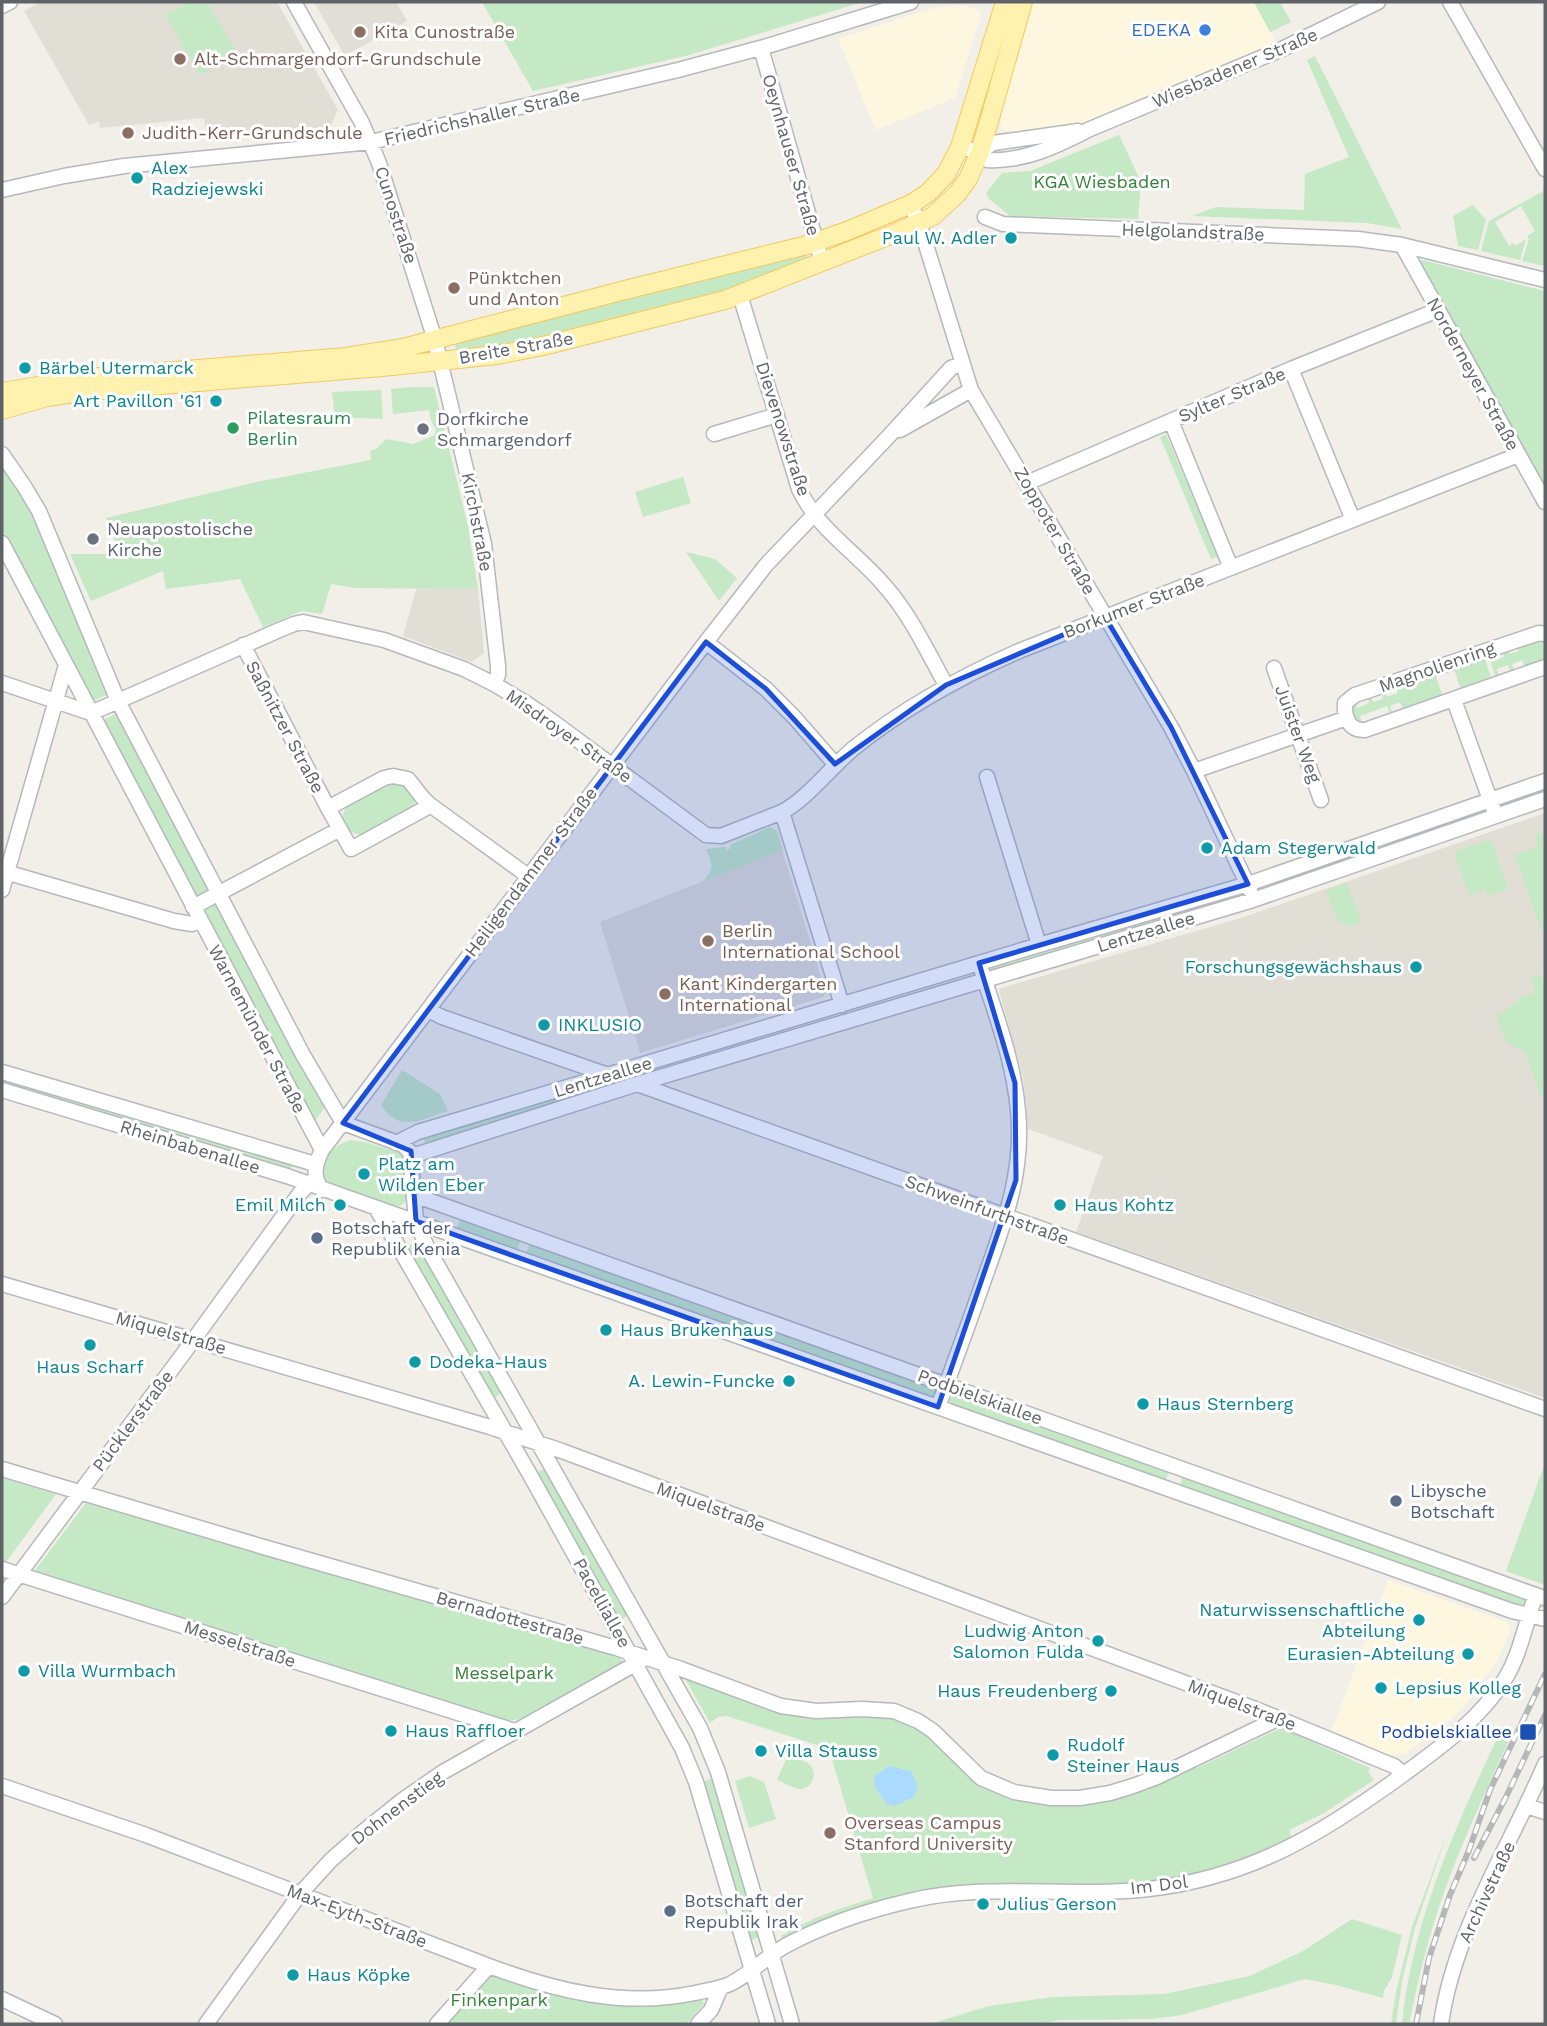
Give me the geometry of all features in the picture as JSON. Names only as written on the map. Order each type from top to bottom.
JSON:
[{"type":"main road","name":"Breite Straße","points":[[2,392],[87,378],[346,357],[403,348],[816,242],[855,228],[911,204],[937,185],[951,166],[1011,3]]},
{"type":"main road","name":"Breite Straße","points":[[2,410],[47,397],[88,391],[440,361],[497,355],[543,346],[740,295],[919,223],[933,216],[957,194],[971,173],[980,152],[1011,3]]},
{"type":"street","points":[[2,6],[10,2]]},
{"type":"street","name":"Cunostraße","points":[[294,2],[371,142],[440,361]]},
{"type":"street","name":"Friedrichshaller Straße","points":[[2,190],[124,166],[371,142],[618,86],[761,48],[911,2]]},
{"type":"street","name":"Wiesbadener Straße","points":[[980,152],[993,143],[1090,130],[1280,50],[1378,2]]},
{"type":"street","points":[[1450,2],[1545,169]]},
{"type":"street","name":"Oeynhauser Straße","points":[[761,48],[822,262]]},
{"type":"street","points":[[960,147],[980,152]]},
{"type":"street","name":"Zoppoter Straße","points":[[911,204],[971,390],[1171,727],[1248,884]]},
{"type":"street","name":"Helgolandstraße","points":[[985,217],[1003,224],[1358,239],[1402,245],[1545,281]]},
{"type":"street","name":"Norderneyer Straße","points":[[1402,245],[1545,502]]},
{"type":"street","name":"Dievenowstraße","points":[[740,295],[799,489],[825,528],[876,576],[893,596],[914,626],[946,685]]},
{"type":"street","name":"Sylter Straße","points":[[1027,483],[1291,369],[1438,310]]},
{"type":"street","name":"Kirchstraße","points":[[440,361],[484,544],[498,666],[494,684]]},
{"type":"street","name":"Heiligendammer Straße","points":[[343,1124],[611,765],[765,565],[951,368],[962,363]]},
{"type":"street","points":[[1291,369],[1353,520]]},
{"type":"street","name":"Heiligendammer Straße","points":[[889,436],[971,390]]},
{"type":"street","points":[[714,434],[776,415]]},
{"type":"street","points":[[1171,421],[1231,568]]},
{"type":"street","name":"Warnemünder Straße","points":[[2,454],[39,511],[118,701],[308,1064],[343,1124]]},
{"type":"street","name":"Borkumer Straße","points":[[782,812],[792,807],[835,764],[893,719],[946,685],[1000,659],[1518,455]]},
{"type":"street","name":"Warnemünder Straße","points":[[2,543],[322,1150]]},
{"type":"street","name":"Misdroyer Straße","points":[[118,701],[243,645],[303,622],[351,631],[408,648],[464,669],[494,684],[526,703],[706,835],[721,836],[782,812]]},
{"type":"street","name":"Magnolienring","points":[[1545,634],[1539,633],[1355,695],[1345,703],[1347,718],[1352,727],[1365,730],[1545,667]]},
{"type":"street","points":[[706,642],[766,690],[835,764]]},
{"type":"street","name":"Saßnitzer Straße","points":[[243,645],[340,829]]},
{"type":"street","points":[[2,890],[4,871],[66,665]]},
{"type":"street","name":"Juister Weg","points":[[1274,668],[1321,800]]},
{"type":"street","points":[[2,683],[91,713],[118,701]]},
{"type":"street","name":"Magnolienring","points":[[1454,700],[1490,800]]},
{"type":"street","points":[[1194,771],[1347,718]]},
{"type":"street","points":[[328,808],[384,778],[393,776],[408,779],[429,804],[528,876]]},
{"type":"street","points":[[988,777],[1039,944]]},
{"type":"street","name":"Lentzeallee","points":[[397,1143],[418,1132],[1039,944],[1248,884],[1545,781]]},
{"type":"street","name":"Lentzeallee","points":[[412,1156],[637,1084],[1252,900],[1545,799]]},
{"type":"street","points":[[1490,800],[1496,816]]},
{"type":"street","points":[[4,871],[192,924],[197,914],[219,894],[340,829],[351,849],[429,804]]},
{"type":"street","points":[[782,812],[842,1005]]},
{"type":"street","points":[[1248,884],[1252,900]]},
{"type":"street","points":[[938,1407],[1006,1217],[1016,1180],[1018,1112],[1009,1058],[979,963]]},
{"type":"street","points":[[875,995],[879,1012]]},
{"type":"street","name":"Schweinfurthstraße","points":[[428,1010],[1545,1409]]},
{"type":"street","points":[[810,1015],[815,1031]]},
{"type":"street","name":"Rheinbabenallee","points":[[2,1072],[315,1179],[376,1208]]},
{"type":"street","name":"Rheinbabenallee","points":[[2,1090],[287,1176],[315,1179]]},
{"type":"street","points":[[315,1179],[322,1150],[343,1124],[397,1143],[412,1156],[416,1221],[376,1208]]},
{"type":"street","name":"Pücklerstraße","points":[[2,1597],[300,1193],[315,1179]]},
{"type":"street","name":"Podbielskiallee","points":[[414,1195],[1541,1597]]},
{"type":"street","name":"Pacelliallee","points":[[376,1208],[637,1658],[685,1755],[696,1782],[768,2024]]},
{"type":"street","name":"Podbielskiallee","points":[[416,1221],[1170,1490],[1545,1619]]},
{"type":"street","name":"Pacelliallee","points":[[416,1221],[427,1247],[708,1744],[792,2024]]},
{"type":"street","points":[[518,1257],[526,1235]]},
{"type":"street","name":"Miquelstraße","points":[[2,1284],[537,1443],[1273,1716],[1394,1766],[1404,1773]]},
{"type":"street","points":[[1170,1490],[1178,1467]]},
{"type":"street","name":"Bernadottestraße","points":[[2,1469],[663,1664],[781,1706],[816,1711],[882,1710],[903,1715],[933,1731],[981,1778],[1014,1792],[1051,1798],[1080,1798],[1133,1786],[1252,1731],[1270,1722],[1273,1716]]},
{"type":"street","name":"Messelstraße","points":[[2,1569],[515,1731]]},
{"type":"street","name":"Im Dol","points":[[721,1987],[734,1982],[772,1955],[804,1937],[843,1920],[894,1904],[942,1894],[997,1890],[1147,1889],[1218,1876],[1256,1863],[1307,1839],[1341,1819],[1465,1727],[1485,1706],[1513,1664],[1530,1616],[1541,1597]]},
{"type":"street","name":"Dohnenstieg","points":[[206,2024],[300,1895],[331,1860],[404,1799],[443,1772],[637,1658]]},
{"type":"street","points":[[478,1720],[481,1750]]},
{"type":"street","points":[[685,1755],[708,1744]]},
{"type":"street","name":"Archivstraße","points":[[1441,2024],[1458,1952],[1545,1764]]},
{"type":"street","points":[[696,1782],[718,1772]]},
{"type":"street","name":"Max-Eyth-Straße","points":[[2,1786],[146,1835],[489,1966],[543,1984],[612,1998],[661,1998],[721,1987]]},
{"type":"street","points":[[1527,1806],[1545,1812]]},
{"type":"street","points":[[437,2024],[489,1966]]},
{"type":"street","points":[[698,2024],[711,2010],[721,1987]]},
{"type":"street","points":[[2,1999],[55,2024]]},
{"type":"highlighted area","points":[[1105,617],[1171,727],[1248,884],[979,963],[1015,1083],[1016,1180],[938,1407],[416,1221],[411,1151],[343,1123],[706,642],[766,689],[835,764],[946,685]]},
{"type":"shaded area","name":"Alt-Schmargendorf-Grundschule","points":[[40,2],[277,2],[338,110],[328,131],[207,142],[204,118],[100,128],[99,121],[89,125],[24,11]]},
{"type":"shaded area","name":"Kita Cunostraße","points":[[314,2],[396,2],[407,21],[345,56]]},
{"type":"shaded area","points":[[1032,2],[1254,2],[1277,45],[1273,44],[1093,119],[1068,126],[1013,134],[1013,130],[1002,129],[1001,118],[998,116]]},
{"type":"shaded area","points":[[961,5],[977,9],[981,15],[955,98],[876,130],[838,39],[934,8]]},
{"type":"shaded area","points":[[416,589],[478,589],[484,653],[472,662],[403,636]]},
{"type":"shaded area","points":[[1545,813],[1545,1398],[1076,1232],[1103,1156],[1028,1129],[1023,1078],[999,991],[1001,988],[1241,918]]},
{"type":"shaded area","name":"Berlin International School","points":[[782,850],[826,993],[823,997],[640,1053],[600,922]]},
{"type":"shaded area","points":[[1388,1580],[1507,1622],[1511,1629],[1495,1665],[1463,1707],[1406,1753],[1389,1755],[1332,1730]]},
{"type":"green space","points":[[188,2],[207,2],[237,53],[200,75],[165,15]]},
{"type":"green space","points":[[482,2],[863,2],[689,55],[533,91]]},
{"type":"green space","points":[[1254,2],[1280,2],[1291,22],[1270,32]]},
{"type":"green space","points":[[1315,56],[1402,229],[1367,223],[1192,216],[1216,207],[1304,210],[1305,174],[1349,157],[1307,60]]},
{"type":"green space","name":"KGA Wiesbaden","points":[[1119,135],[1141,182],[1138,219],[1010,216],[989,199],[986,193],[1002,173],[1030,171]]},
{"type":"green space","points":[[1545,190],[1545,266],[1522,261],[1529,239],[1527,236],[1535,231],[1521,206],[1495,222],[1509,246],[1514,243],[1516,246],[1526,239],[1520,260],[1481,251],[1489,221]]},
{"type":"green space","points":[[1473,205],[1486,220],[1478,250],[1458,246],[1453,216]]},
{"type":"green space","points":[[805,251],[808,261],[718,295],[517,345],[457,354],[454,341]]},
{"type":"green space","points":[[1422,260],[1545,291],[1545,489],[1415,265]]},
{"type":"green space","points":[[434,387],[468,526],[478,589],[356,588],[331,584],[322,614],[302,611],[263,627],[240,579],[166,589],[163,571],[91,601],[70,554],[120,554],[106,518],[252,483],[371,460],[370,451],[386,439],[413,444],[435,435],[436,430],[429,410],[393,414],[391,389]]},
{"type":"green space","points":[[381,390],[383,419],[335,417],[332,392]]},
{"type":"green space","points":[[1166,434],[1218,557],[1211,559],[1160,437]]},
{"type":"green space","points":[[2,465],[29,504],[109,694],[92,701],[2,531]]},
{"type":"green space","points":[[683,477],[691,503],[643,517],[635,492]]},
{"type":"green space","points":[[686,552],[715,559],[737,578],[719,601]]},
{"type":"green space","points":[[1543,638],[1545,661],[1525,668],[1522,660],[1512,664],[1514,672],[1511,674],[1508,665],[1497,669],[1499,677],[1496,679],[1488,654],[1490,653],[1493,661],[1504,657],[1502,649],[1507,648],[1510,654],[1519,651],[1517,644]]},
{"type":"green space","points":[[1484,656],[1492,680],[1461,690],[1453,666]]},
{"type":"green space","points":[[1434,672],[1443,697],[1404,710],[1400,702],[1390,706],[1391,715],[1387,706],[1360,716],[1362,724],[1353,719],[1350,704],[1354,700],[1357,708],[1369,703],[1367,695],[1370,694],[1373,702],[1383,699],[1381,691],[1384,690],[1387,697],[1398,693],[1396,686]]},
{"type":"green space","points":[[119,712],[211,888],[194,897],[102,721]]},
{"type":"green space","points":[[401,780],[415,797],[410,812],[362,835],[351,832],[346,827],[342,817],[347,805],[386,782]]},
{"type":"green space","points":[[1482,808],[1484,816],[1258,891],[1257,888]]},
{"type":"green space","points":[[770,827],[777,831],[783,850],[702,882],[712,867],[706,849],[725,847],[727,850],[731,848],[730,845]]},
{"type":"green space","points":[[1545,832],[1545,941],[1515,855],[1538,847],[1535,835]]},
{"type":"green space","points":[[1491,839],[1508,889],[1488,896],[1485,889],[1469,895],[1454,852]]},
{"type":"green space","points":[[1347,883],[1361,920],[1351,926],[1338,922],[1326,890]]},
{"type":"green space","points":[[1239,893],[1241,897],[989,972],[987,966]]},
{"type":"green space","points":[[218,903],[325,1107],[313,1124],[202,912]]},
{"type":"green space","points":[[1541,974],[1545,987],[1545,1098],[1542,1099],[1525,1052],[1506,1042],[1496,1015],[1518,1002],[1517,998],[1533,994],[1535,992],[1531,978]]},
{"type":"green space","points":[[402,1070],[440,1094],[448,1111],[412,1122],[403,1122],[388,1114],[381,1105]]},
{"type":"green space","points":[[2,1076],[293,1164],[289,1172],[2,1086]]},
{"type":"green space","points":[[600,1084],[602,1089],[426,1145],[423,1137]]},
{"type":"green space","points":[[350,1140],[400,1153],[404,1157],[407,1196],[403,1204],[396,1208],[324,1183],[323,1169],[328,1156],[337,1146]]},
{"type":"green space","points":[[461,1217],[521,1240],[517,1250],[456,1230]]},
{"type":"green space","points":[[530,1243],[937,1388],[934,1398],[526,1254]]},
{"type":"green space","points":[[403,1244],[419,1245],[503,1393],[491,1399]]},
{"type":"green space","points":[[953,1393],[1170,1470],[1165,1481],[948,1404]]},
{"type":"green space","points":[[1545,1463],[1545,1585],[1506,1571]]},
{"type":"green space","points":[[546,1468],[629,1615],[618,1622],[534,1474]]},
{"type":"green space","points":[[1184,1475],[1528,1597],[1525,1609],[1179,1486]]},
{"type":"green space","points":[[2,1478],[56,1494],[4,1565],[2,1565]]},
{"type":"green space","name":"Messelpark","points":[[86,1503],[620,1658],[623,1663],[525,1718],[497,1720],[33,1573]]},
{"type":"green space","points":[[683,1675],[756,1702],[901,1718],[932,1735],[962,1765],[1051,1803],[1195,1764],[1197,1768],[1281,1728],[1370,1768],[1368,1772],[1374,1780],[1324,1813],[1289,1830],[1293,1840],[1253,1858],[1192,1876],[1148,1883],[1097,1886],[995,1884],[783,1942],[781,1936],[803,1924],[873,1898],[829,1749],[727,1716],[718,1717],[710,1723]]},
{"type":"green space","points":[[1502,1728],[1512,1733],[1450,1876],[1426,1950],[1409,2024],[1402,2024],[1407,1985],[1426,1909],[1469,1799]]},
{"type":"green space","points":[[788,1755],[812,1768],[813,1780],[804,1789],[777,1780]]},
{"type":"green space","points":[[750,1776],[764,1782],[776,1819],[749,1828],[735,1781]]},
{"type":"green space","points":[[714,1777],[761,1937],[748,1941],[701,1783]]},
{"type":"green space","points":[[1449,1828],[1415,1928],[1402,1981],[1396,2024],[1391,2024],[1412,1927]]},
{"type":"green space","points":[[1352,1919],[1402,1935],[1392,1977],[1383,1998],[1305,1979],[1182,2015],[1152,2019],[1059,2020],[1041,2024],[930,2024],[989,2006],[1052,1997],[1164,1994],[1250,1976],[1303,1951]]},
{"type":"green space","name":"Finkenpark","points":[[497,1973],[539,1988],[701,1996],[704,2004],[686,2024],[442,2024],[488,1976]]},
{"type":"water","points":[[889,1766],[911,1771],[918,1786],[914,1797],[894,1806],[887,1804],[874,1786],[875,1776]]},
{"type":"railway","points":[[1416,2024],[1429,1958],[1450,1895],[1490,1790],[1545,1674]]},
{"type":"railway","points":[[1474,1858],[1545,1715]]},
{"type":"place","name":"EDEKA","points":[[1205,30]]},
{"type":"place","name":"Kita Cunostraße","points":[[360,32]]},
{"type":"place","name":"Alt-Schmargendorf-Grundschule","points":[[180,59]]},
{"type":"place","name":"Judith-Kerr-Grundschule","points":[[128,133]]},
{"type":"place","name":"Alex Radziejewski","points":[[137,178]]},
{"type":"place","name":"Paul W. Adler","points":[[1011,238]]},
{"type":"place","name":"Pünktchen und Anton","points":[[454,288]]},
{"type":"place","name":"Bärbel Utermarck","points":[[25,368]]},
{"type":"place","name":"Art Pavillon '61","points":[[216,401]]},
{"type":"place","name":"Pilatesraum Berlin","points":[[233,428]]},
{"type":"place","name":"Dorfkirche Schmargendorf","points":[[423,429]]},
{"type":"place","name":"Neuapostolische Kirche","points":[[93,539]]},
{"type":"place","name":"Adam Stegerwald","points":[[1207,848]]},
{"type":"place","name":"Berlin International School","points":[[708,941]]},
{"type":"place","name":"Forschungsgewächshaus","points":[[1416,967]]},
{"type":"place","name":"Kant Kindergarten International","points":[[665,994]]},
{"type":"place","name":"INKLUSIO","points":[[544,1025]]},
{"type":"place","name":"Platz am Wilden Eber","points":[[364,1174]]},
{"type":"place","name":"Emil Milch","points":[[340,1205]]},
{"type":"place","name":"Haus Kohtz","points":[[1060,1205]]},
{"type":"place","name":"Botschaft der Republik Kenia","points":[[317,1238]]},
{"type":"place","name":"Haus Brukenhaus","points":[[606,1330]]},
{"type":"place","name":"Haus Scharf","points":[[90,1345]]},
{"type":"place","name":"Dodeka-Haus","points":[[415,1362]]},
{"type":"place","name":"A. Lewin-Funcke","points":[[789,1381]]},
{"type":"place","name":"Haus Sternberg","points":[[1143,1404]]},
{"type":"place","name":"Libysche Botschaft","points":[[1396,1501]]},
{"type":"place","name":"Naturwissenschaftliche Abteilung","points":[[1419,1620]]},
{"type":"place","name":"Ludwig Anton Salomon Fulda","points":[[1098,1641]]},
{"type":"place","name":"Eurasien-Abteilung","points":[[1468,1654]]},
{"type":"place","name":"Villa Wurmbach","points":[[24,1671]]},
{"type":"place","name":"Lepsius Kolleg","points":[[1381,1688]]},
{"type":"place","name":"Haus Freudenberg","points":[[1111,1691]]},
{"type":"place","name":"Haus Raffloer","points":[[391,1731]]},
{"type":"place","name":"Podbielskiallee","points":[[1528,1732]]},
{"type":"place","name":"Villa Stauss","points":[[761,1751]]},
{"type":"place","name":"Rudolf Steiner Haus","points":[[1053,1755]]},
{"type":"place","name":"Overseas Campus Stanford University","points":[[830,1833]]},
{"type":"place","name":"Julius Gerson","points":[[983,1904]]},
{"type":"place","name":"Botschaft der Republik Irak","points":[[670,1911]]},
{"type":"place","name":"Haus Köpke","points":[[293,1975]]}]
